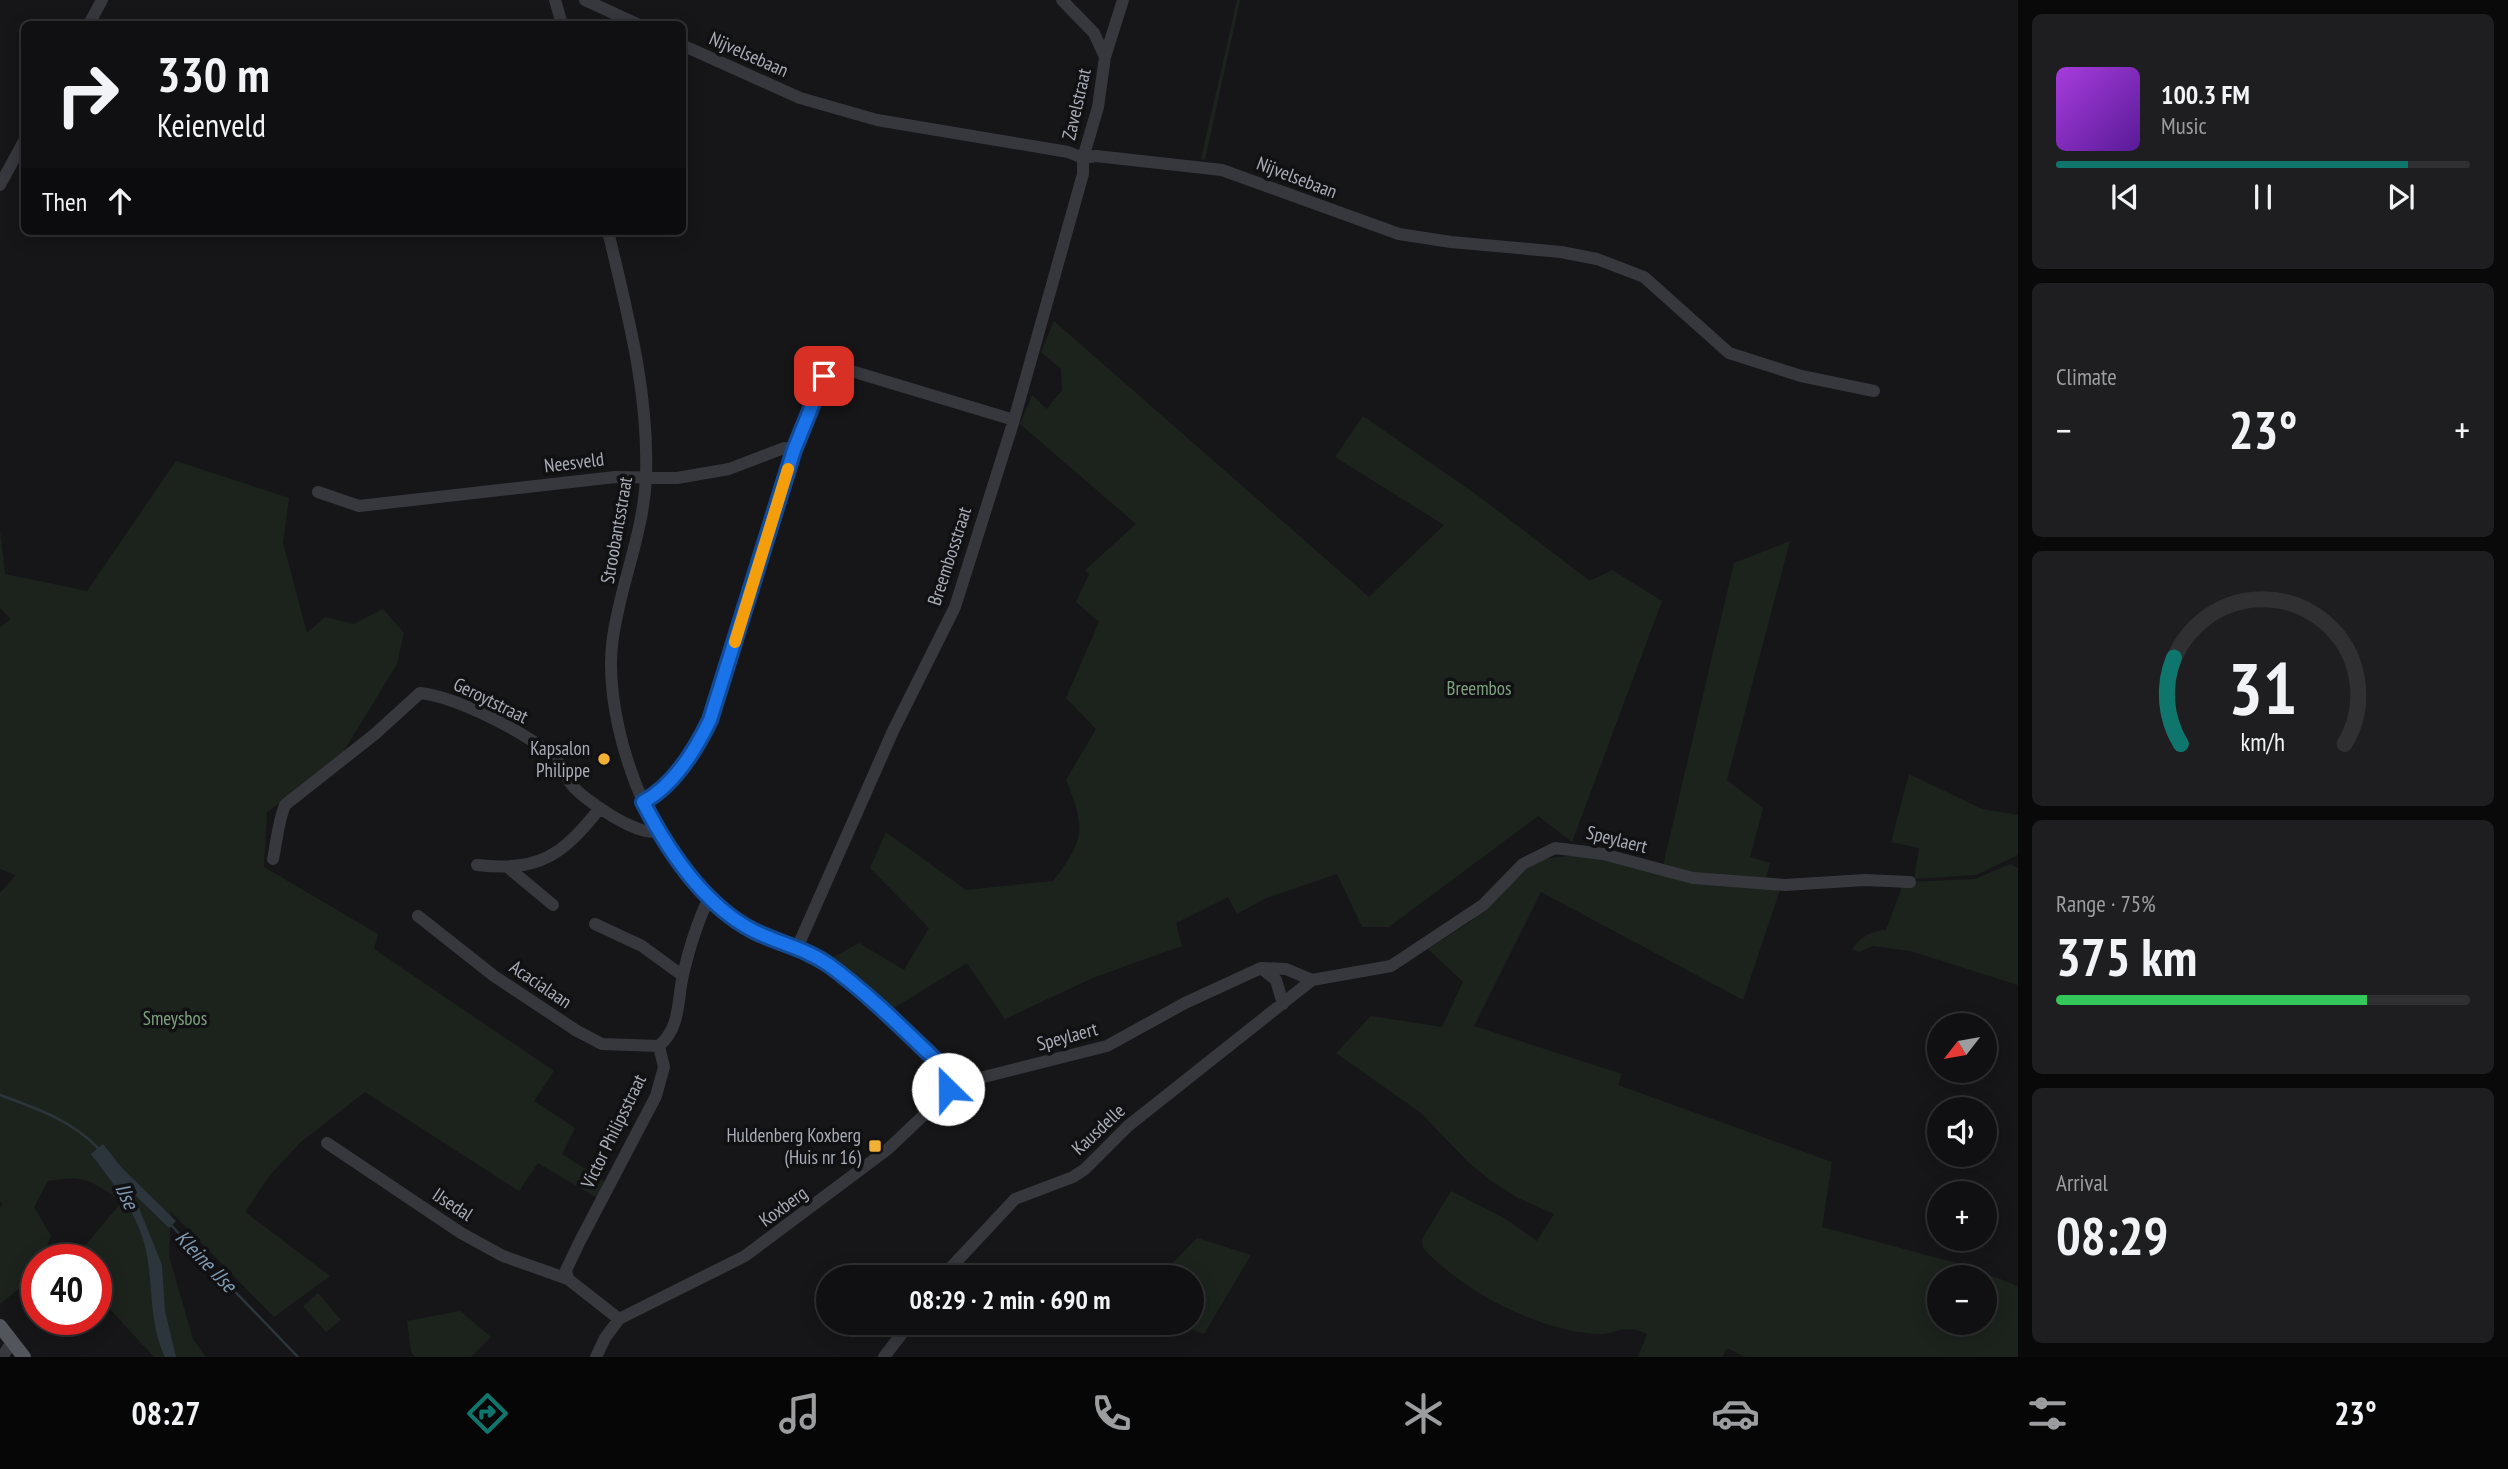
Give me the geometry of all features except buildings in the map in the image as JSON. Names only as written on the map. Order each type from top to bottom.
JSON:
[{"type":"main road","points":[[0,1326],[18,1352]]},
{"type":"street","points":[[91,21],[102,0]]},
{"type":"street","points":[[555,0],[561,21]]},
{"type":"street","points":[[585,0],[630,21]]},
{"type":"street","name":"Zavelstraat","points":[[1062,0],[1094,33],[1105,57]]},
{"type":"street","name":"Zavelstraat","points":[[1083,158],[1098,107],[1105,57],[1123,0]]},
{"type":"street","name":"Nijvelsebaan","points":[[686,48],[800,98],[864,116],[1068,152],[1083,158],[1096,156],[1222,170],[1399,234],[1451,243],[1561,252],[1597,259],[1644,277],[1729,353],[1801,376],[1874,391]]},
{"type":"street","points":[[0,186],[21,147]]},
{"type":"street","name":"Breembosstraat","points":[[797,948],[893,731],[955,607],[1014,420],[1083,174],[1083,158]]},
{"type":"street","name":"Stroobantsstraat","points":[[609,235],[640,376],[646,418],[646,477],[640,529],[612,653],[621,730],[633,779],[658,831]]},
{"type":"street","points":[[824,376],[816,368],[816,361],[823,353],[833,354],[838,367]]},
{"type":"street","points":[[838,367],[1014,420]]},
{"type":"street","points":[[824,376],[831,375],[838,367]]},
{"type":"street","points":[[643,802],[659,792],[698,744],[710,720],[794,450],[824,376]]},
{"type":"street","name":"Neesveld","points":[[318,492],[359,506],[615,477],[702,475],[729,469],[785,448],[794,450]]},
{"type":"street","name":"Geroytstraat","points":[[272,859],[280,828],[278,820],[285,805],[375,734],[420,693],[451,698],[542,749],[560,763],[577,790],[600,808],[646,833],[658,831]]},
{"type":"street","points":[[477,865],[510,869],[541,860],[569,843],[600,808]]},
{"type":"street","points":[[658,831],[683,867],[710,897],[742,925],[797,948],[846,979],[944,1068],[949,1080]]},
{"type":"street","name":"Speylaert","points":[[949,1080],[980,1078],[1107,1046],[1185,1003],[1261,968],[1286,969],[1312,980],[1377,971],[1402,961],[1483,905],[1523,864],[1556,848],[1603,854],[1704,879],[1786,885],[1865,880],[1910,882]]},
{"type":"street","points":[[526,884],[541,860]]},
{"type":"street","points":[[510,869],[553,905]]},
{"type":"street","points":[[659,1046],[668,1038],[677,1020],[683,976],[710,897]]},
{"type":"street","name":"Acacialaan","points":[[418,916],[494,976],[577,1031],[602,1044],[659,1046]]},
{"type":"street","points":[[594,924],[642,946],[683,976]]},
{"type":"street","points":[[1261,968],[1276,980],[1283,1004],[1312,980]]},
{"type":"street","name":"Kausdelle","points":[[953,1265],[1015,1199],[1073,1177],[1085,1169],[1128,1126],[1283,1004]]},
{"type":"street","name":"Victor Philipsstraat","points":[[568,1279],[566,1270],[656,1096],[664,1066],[659,1046]]},
{"type":"street","name":"Koxberg","points":[[596,1357],[605,1338],[619,1319],[745,1256],[786,1228],[905,1134],[944,1096],[949,1080]]},
{"type":"street","name":"IJsedal","points":[[327,1143],[461,1233],[503,1256],[568,1279]]},
{"type":"street","points":[[568,1279],[619,1319]]},
{"type":"street","points":[[884,1357],[901,1335]]},
{"type":"street","points":[[2,1357],[18,1352]]},
{"type":"green space","points":[[1237,0],[1240,0],[1205,160],[1201,159]]},
{"type":"green space","name":"Breembos","points":[[1054,321],[1369,597],[1444,525],[1335,457],[1363,416],[1477,495],[1590,581],[1612,570],[1662,601],[1572,842],[1538,816],[1389,927],[1362,927],[1337,874],[1266,898],[1237,914],[1228,897],[1176,923],[1182,946],[1095,977],[1005,1019],[967,963],[894,1008],[832,958],[859,943],[904,970],[929,928],[870,868],[886,832],[966,890],[1053,881],[1076,844],[1079,822],[1066,780],[1096,729],[1066,698],[1099,622],[1076,602],[1089,574],[1085,570],[1136,524],[1020,424],[1032,395],[1047,409],[1062,390],[1061,369],[1041,352]]},
{"type":"green space","name":"Smeysbos","points":[[176,461],[289,498],[283,543],[307,633],[325,617],[354,624],[383,609],[404,633],[397,664],[339,759],[267,812],[264,867],[378,934],[374,949],[554,1071],[534,1101],[575,1128],[562,1154],[605,1182],[597,1198],[538,1163],[519,1191],[365,1092],[301,1142],[269,1176],[245,1212],[330,1276],[274,1317],[171,1212],[169,1256],[193,1339],[206,1357],[154,1357],[112,1311],[112,1244],[86,1244],[122,1202],[87,1181],[70,1178],[48,1181],[34,1207],[51,1236],[47,1244],[21,1244],[21,1287],[0,1304],[0,1207],[3,1204],[0,1202],[0,893],[16,875],[0,869],[0,627],[11,619],[0,608],[0,530],[5,574],[87,591]]},
{"type":"green space","points":[[1790,541],[1727,780],[1763,808],[1750,857],[1770,863],[1764,884],[1726,881],[1663,866],[1734,563]]},
{"type":"green space","points":[[1909,774],[1982,809],[2018,815],[2018,855],[1976,875],[1914,879],[1919,848],[1891,842]]},
{"type":"green space","points":[[1585,854],[1694,883],[1780,890],[1743,1000],[1541,892],[1474,1026],[1622,1074],[1618,1085],[1832,1162],[1822,1227],[1963,1265],[1927,1265],[1927,1335],[1997,1335],[1997,1278],[2018,1286],[2018,1357],[1745,1357],[1727,1348],[1722,1357],[1638,1357],[1647,1334],[1631,1329],[1603,1334],[1572,1331],[1524,1316],[1479,1293],[1439,1264],[1423,1248],[1422,1239],[1451,1191],[1504,1218],[1537,1241],[1554,1214],[1518,1198],[1490,1180],[1469,1163],[1421,1113],[1336,1053],[1371,1016],[1442,1027],[1463,982],[1428,949],[1470,922],[1527,869],[1544,859]]},
{"type":"green space","points":[[2010,864],[2018,868],[2018,985],[1910,951],[1873,946],[1859,952],[1852,949],[1866,935],[1886,930],[1904,882],[1975,879]]},
{"type":"green space","points":[[1197,1238],[1251,1255],[1204,1334],[1204,1265],[1171,1265]]},
{"type":"green space","points":[[318,1293],[341,1320],[326,1332],[303,1306]]},
{"type":"green space","points":[[460,1311],[491,1337],[471,1357],[415,1357],[411,1352],[407,1321]]},
{"type":"water","points":[[103,1144],[122,1168],[176,1221],[169,1228],[133,1193],[162,1265],[165,1311],[176,1357],[165,1357],[156,1330],[148,1260],[136,1221],[91,1154]]},
{"type":"waterway","name":"IJse","points":[[0,1095],[66,1123],[99,1149]]},
{"type":"waterway","name":"Kleine IJse","points":[[169,1223],[298,1357]]},
{"type":"slow traffic","points":[[735,642],[788,469]]},
{"type":"place","name":"Kapsalon Philippe","points":[[604,759]]},
{"type":"place","name":"Huldenberg Koxberg (Huis nr 16)","points":[[875,1146]]},
{"type":"route","points":[[824,376],[794,450],[710,720],[698,744],[659,792],[643,802],[671,851],[718,905],[742,925],[813,955],[829,965],[944,1068],[948,1074],[948,1089]]}]
